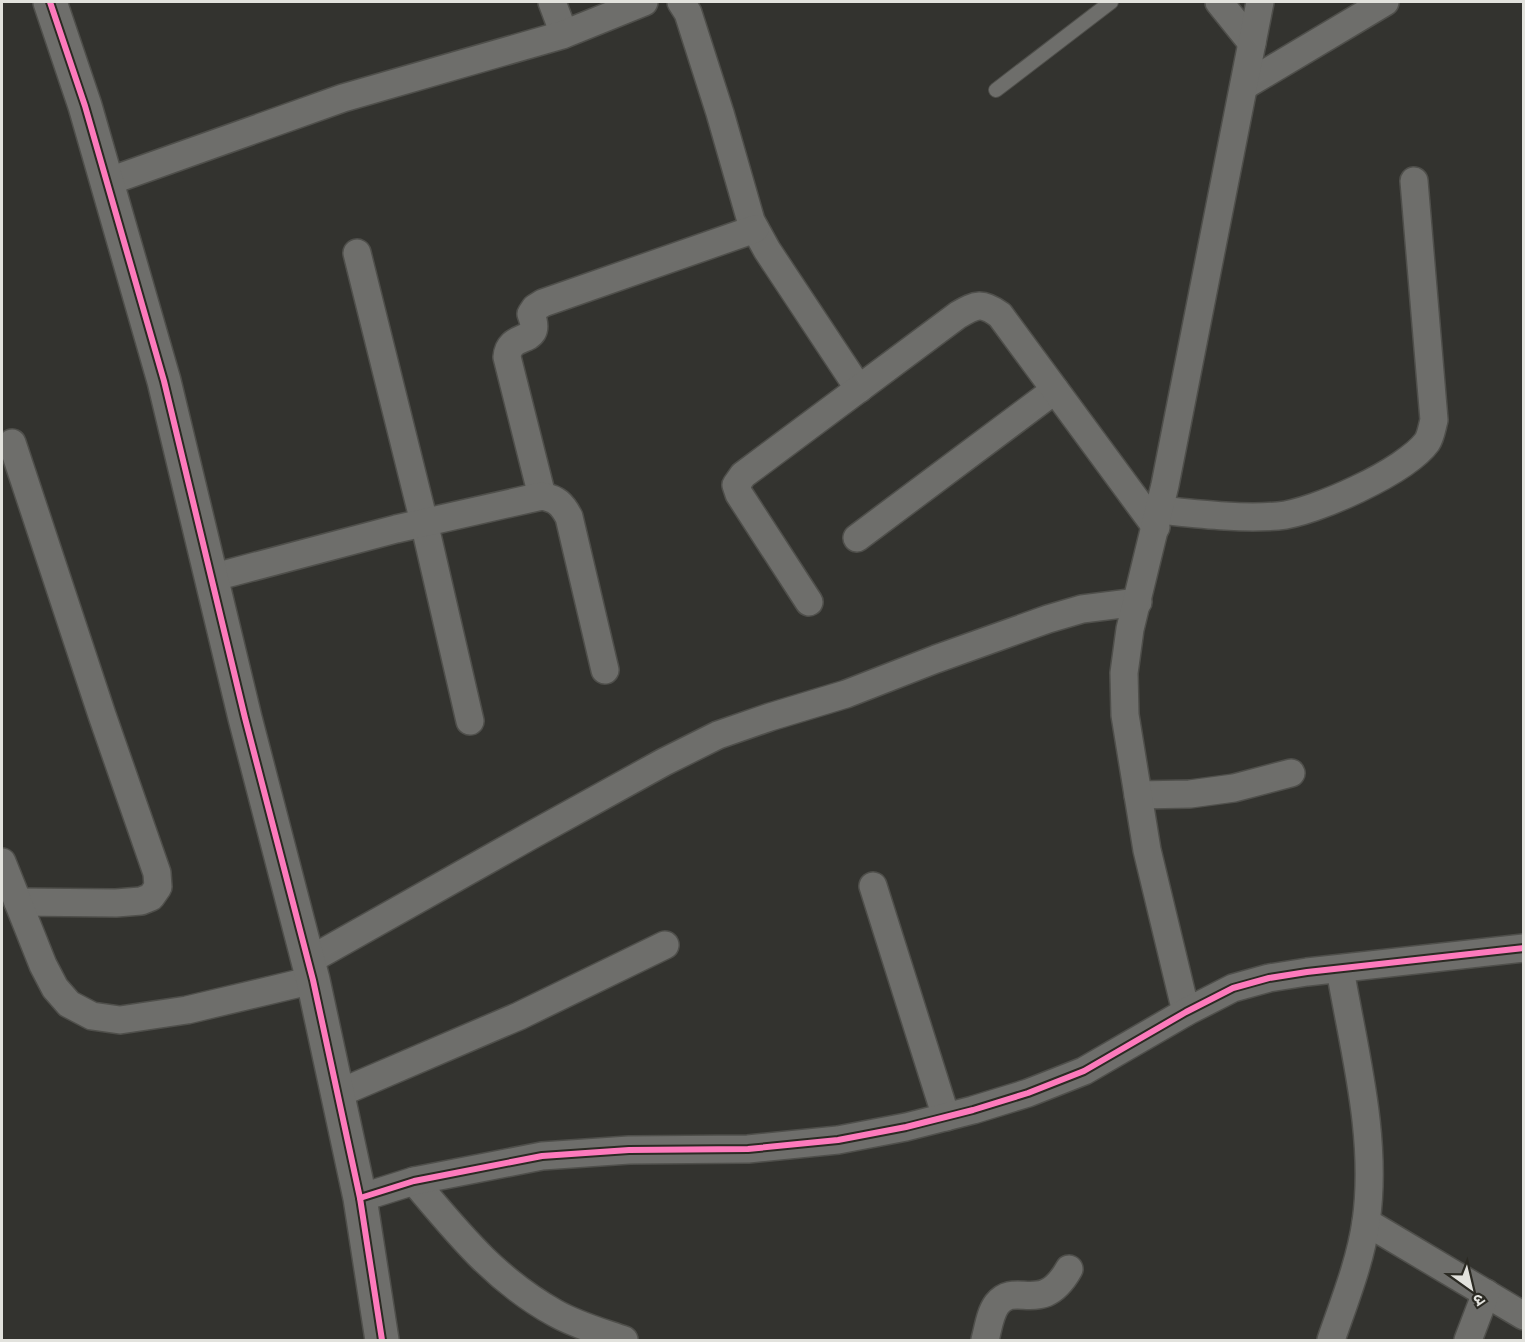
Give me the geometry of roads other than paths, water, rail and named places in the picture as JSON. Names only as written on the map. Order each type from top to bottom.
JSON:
[{"type":"street","points":[[50,2],[84,106],[164,381],[245,718],[310,971],[360,1198],[382,1341]]},
{"type":"street","points":[[552,2],[564,34]]},
{"type":"street","points":[[106,182],[343,98],[564,34],[644,2]]},
{"type":"street","points":[[681,2],[687,13],[720,113],[751,221],[767,250],[859,388]]},
{"type":"street","points":[[1219,2],[1252,43]]},
{"type":"street","points":[[1186,1012],[1147,850],[1125,715],[1124,673],[1130,630],[1158,518],[1260,2]]},
{"type":"street","points":[[1244,86],[1385,2]]},
{"type":"street","points":[[1158,518],[1279,516],[1314,508],[1392,469],[1416,453],[1429,440],[1434,420],[1414,181]]},
{"type":"street","points":[[542,496],[507,357],[511,345],[534,332],[536,325],[531,314],[535,308],[543,303],[756,230]]},
{"type":"street","points":[[357,253],[424,522],[470,721]]},
{"type":"street","points":[[809,602],[738,494],[736,485],[743,475],[974,305],[988,307],[1000,315],[1055,390],[1158,518]]},
{"type":"street","points":[[857,538],[1055,390]]},
{"type":"street","points":[[12,443],[157,873],[158,887],[151,897],[141,901],[18,902]]},
{"type":"street","points":[[212,578],[424,522],[542,496],[554,498],[563,506],[569,517],[605,670]]},
{"type":"street","points":[[2,862],[43,965],[55,988],[69,1004],[92,1016],[120,1020],[187,1010],[310,971],[530,836],[663,762],[718,735],[846,694],[1048,619],[1082,609],[1138,602]]},
{"type":"street","points":[[1138,795],[1190,794],[1234,788],[1291,773]]},
{"type":"street","points":[[873,886],[946,1117]]},
{"type":"street","points":[[337,1094],[519,1016],[665,945]]},
{"type":"street","points":[[360,1198],[414,1181],[542,1156],[629,1150],[748,1149],[838,1140],[906,1127],[1028,1093],[1084,1071],[1186,1012],[1233,988],[1269,978],[1524,948]]},
{"type":"street","points":[[1331,1341],[1356,1266],[1366,1222],[1370,1167],[1364,1106],[1340,969]]},
{"type":"street","points":[[414,1181],[483,1261],[516,1289],[557,1315],[624,1341]]},
{"type":"street","points":[[1366,1222],[1524,1316]]},
{"type":"street","points":[[985,1341],[996,1305],[1005,1297],[1039,1296],[1051,1292],[1061,1283],[1069,1269]]},
{"type":"street","points":[[1468,1341],[1486,1293]]},
{"type":"lane","points":[[996,90],[1111,2]]}]
